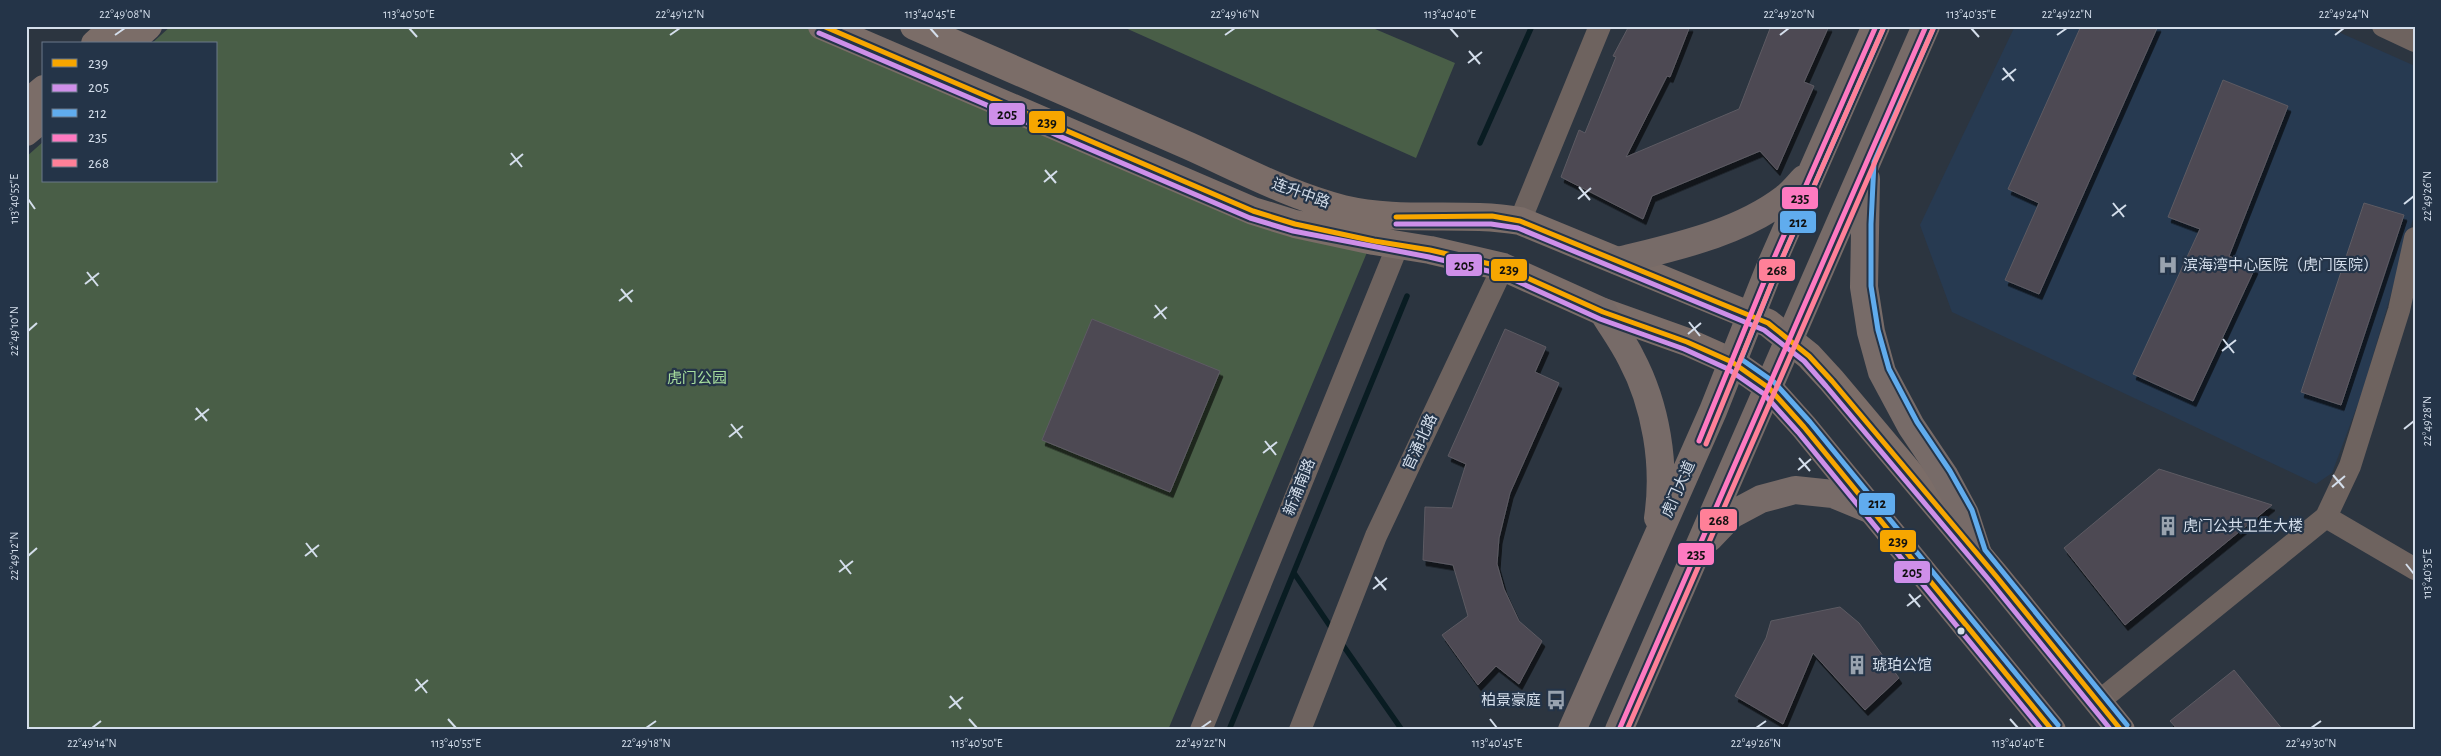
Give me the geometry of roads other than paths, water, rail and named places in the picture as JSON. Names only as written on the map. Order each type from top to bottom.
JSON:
[{"type":"main road","points":[[97,42],[115,26]]},
{"type":"main road","points":[[130,42],[148,26]]},
{"type":"main road","name":"连升中路","points":[[822,26],[1253,211],[1295,224],[1430,250],[1503,267],[1603,312],[1687,342],[1732,362],[1769,388],[1872,510],[2052,730]]},
{"type":"main road","name":"连升中路","points":[[914,26],[1269,181],[1340,208],[1372,215],[1421,218],[1492,216],[1520,221],[1768,323],[1809,356],[1832,381],[1978,554],[2121,730]]},
{"type":"main road","name":"虎门大道","points":[[1572,730],[1876,26]]},
{"type":"main road","points":[[1619,730],[1926,26]]},
{"type":"main road","points":[[26,104],[42,91]]},
{"type":"main road","points":[[26,132],[42,119]]},
{"type":"main road","points":[[1867,160],[1863,224],[1864,287],[1871,332],[1882,372],[1911,426],[1944,475],[1965,514],[1978,554]]},
{"type":"main road","points":[[1618,261],[1677,246],[1742,224],[1786,198],[1813,169]]},
{"type":"main road","points":[[1603,312],[1632,359],[1649,403],[1659,449],[1661,497],[1653,546]]},
{"type":"main road","points":[[1698,550],[1731,515],[1761,499],[1795,490],[1833,494],[1872,510]]},
{"type":"street","points":[[1520,221],[1600,26]]},
{"type":"street","points":[[2383,26],[2415,41]]},
{"type":"street","points":[[2098,702],[2326,517],[2350,466],[2398,310],[2415,238]]},
{"type":"street","name":"新涌南路","points":[[1201,730],[1398,245]]},
{"type":"street","name":"官涌北路","points":[[1300,730],[1332,653],[1376,536],[1503,267]]},
{"type":"street","points":[[2326,517],[2415,569]]},
{"type":"waterway","points":[[1480,143],[1532,26]]},
{"type":"waterway","points":[[1229,730],[1407,296]]},
{"type":"waterway","points":[[1294,573],[1332,629]]},
{"type":"waterway","points":[[1340,641],[1402,730]]},
{"type":"place","name":"滨海湾中心医院（虎门医院）","points":[[2168,265]]},
{"type":"place","name":"虎门公共卫生大楼","points":[[2168,526]]},
{"type":"place","name":"琥珀公馆","points":[[1857,665]]},
{"type":"place","name":"柏景豪庭","points":[[1556,700]]},
{"type":"park label","name":"虎门公园","points":[[697,378]]}]
